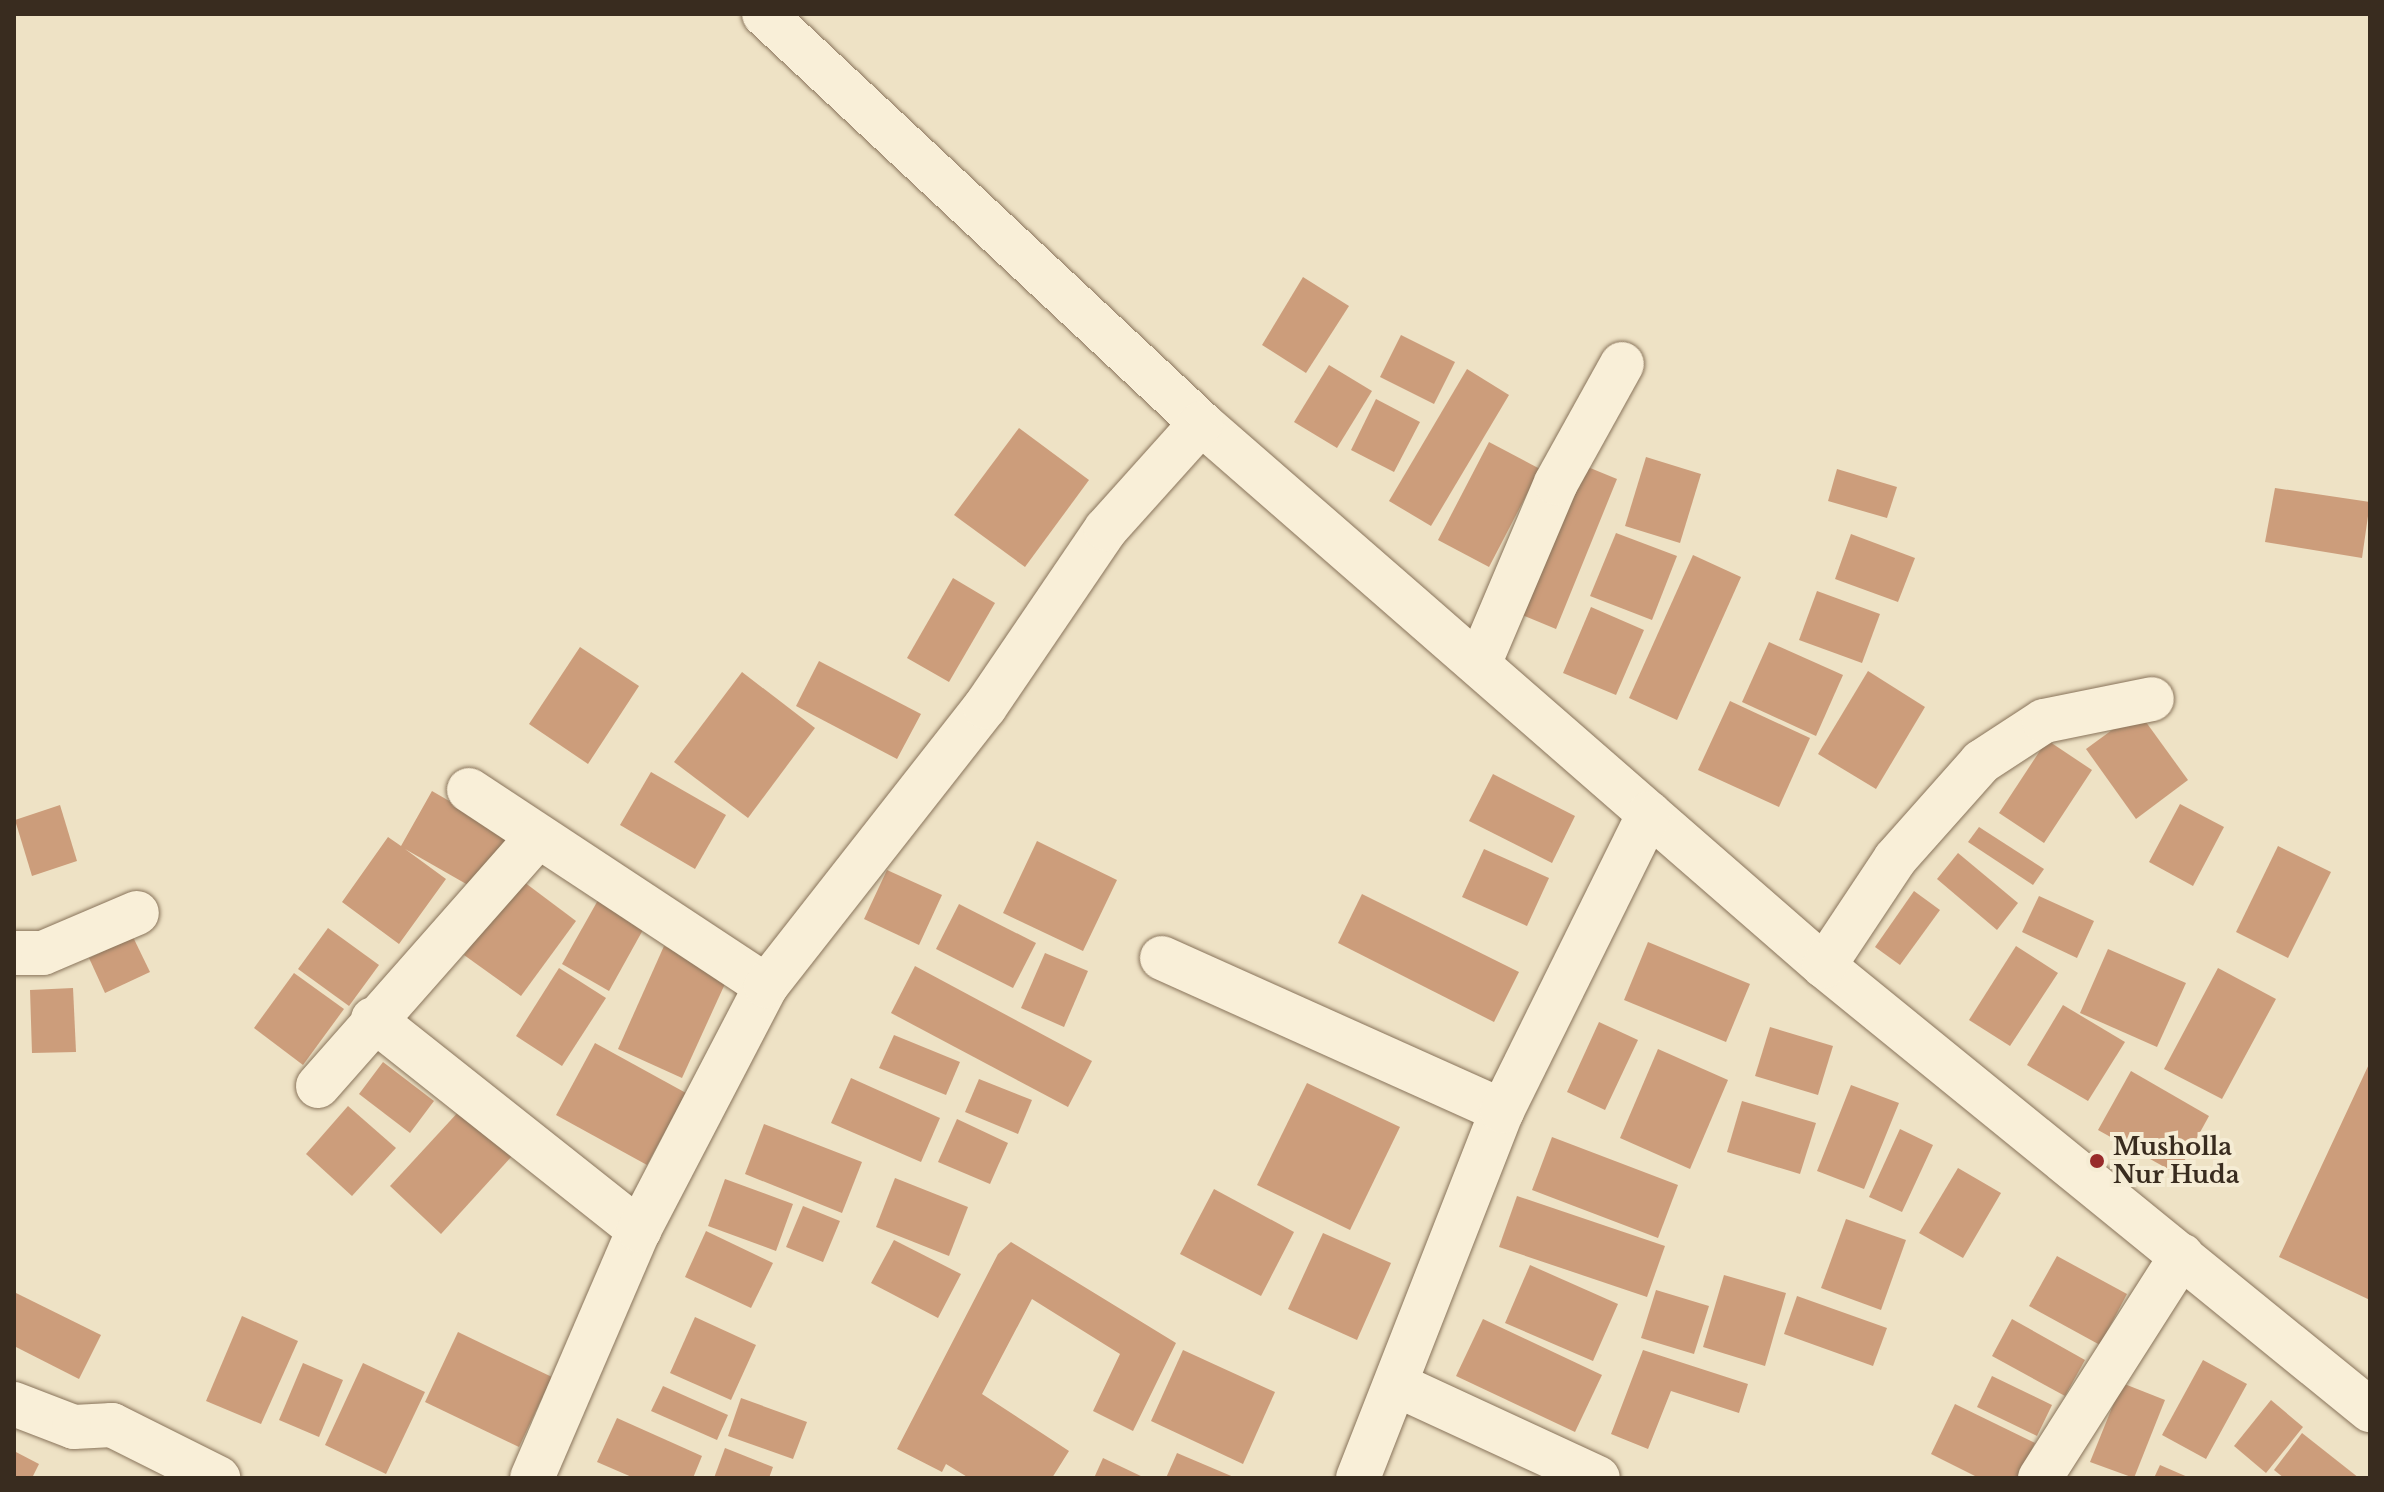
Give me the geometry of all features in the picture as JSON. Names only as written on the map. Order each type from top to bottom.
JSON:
[{"type":"street","points":[[764,14],[1201,423],[1480,662],[1824,966],[2370,1410]]},
{"type":"street","points":[[1480,662],[1556,483],[1622,364]]},
{"type":"street","points":[[532,1478],[639,1230],[766,986],[985,707],[1106,529],[1201,423]]},
{"type":"street","points":[[1824,966],[1895,859],[1981,762],[2044,721],[2152,699]]},
{"type":"street","points":[[469,790],[535,840],[766,986]]},
{"type":"street","points":[[1358,1478],[1399,1386],[1502,1111],[1649,813]]},
{"type":"street","points":[[318,1086],[373,1019],[535,840]]},
{"type":"street","points":[[14,953],[43,953],[137,913]]},
{"type":"street","points":[[1162,958],[1502,1111]]},
{"type":"street","points":[[373,1019],[639,1230]]},
{"type":"street","points":[[2040,1478],[2182,1255]]},
{"type":"street","points":[[1399,1386],[1598,1478]]},
{"type":"street","points":[[14,1404],[74,1427],[112,1425],[218,1478]]},
{"type":"building","points":[[1303,277],[1349,306],[1306,373],[1262,345]]},
{"type":"building","points":[[1401,335],[1455,362],[1434,404],[1380,377]]},
{"type":"building","points":[[1329,365],[1372,391],[1337,448],[1294,422]]},
{"type":"building","points":[[1467,369],[1509,395],[1431,526],[1389,501]]},
{"type":"building","points":[[1376,399],[1420,422],[1394,472],[1351,450]]},
{"type":"building","points":[[1019,428],[1089,480],[1025,567],[954,515]]},
{"type":"building","points":[[1489,442],[1540,469],[1489,567],[1438,540]]},
{"type":"building","points":[[1646,457],[1701,474],[1680,543],[1625,526]]},
{"type":"building","points":[[1578,463],[1617,479],[1556,629],[1517,613]]},
{"type":"building","points":[[1837,469],[1897,487],[1887,518],[1828,501]]},
{"type":"building","points":[[2275,488],[2370,502],[2362,558],[2265,542]]},
{"type":"building","points":[[1616,533],[1677,556],[1652,620],[1590,596]]},
{"type":"building","points":[[1851,534],[1915,558],[1898,602],[1835,579]]},
{"type":"building","points":[[1693,555],[1741,577],[1677,720],[1629,698]]},
{"type":"building","points":[[953,578],[995,603],[949,682],[907,658]]},
{"type":"building","points":[[1817,591],[1880,614],[1862,663],[1799,640]]},
{"type":"building","points":[[1591,607],[1644,630],[1616,695],[1563,673]]},
{"type":"building","points":[[1769,642],[1843,675],[1816,736],[1742,702]]},
{"type":"building","points":[[580,647],[639,686],[588,764],[529,724]]},
{"type":"building","points":[[819,661],[921,714],[897,759],[796,706]]},
{"type":"building","points":[[1868,671],[1925,707],[1876,789],[1818,754]]},
{"type":"building","points":[[742,672],[815,728],[748,818],[674,762]]},
{"type":"building","points":[[1730,701],[1810,738],[1779,807],[1698,770]]},
{"type":"building","points":[[2138,711],[2188,780],[2136,819],[2086,749]]},
{"type":"building","points":[[2047,740],[2092,770],[2044,843],[1999,813]]},
{"type":"building","points":[[651,772],[726,815],[695,869],[620,825]]},
{"type":"building","points":[[1493,774],[1575,816],[1552,863],[1469,821]]},
{"type":"building","points":[[432,791],[513,838],[482,893],[405,849],[446,879],[399,944],[342,902],[388,837],[401,846]]},
{"type":"building","points":[[2180,804],[2224,827],[2193,886],[2149,862]]},
{"type":"building","points":[[60,805],[77,861],[32,876],[15,820]]},
{"type":"building","points":[[1979,827],[2044,869],[2033,885],[1968,842]]},
{"type":"building","points":[[1037,841],[1117,880],[1083,951],[1003,913]]},
{"type":"building","points":[[2278,846],[2331,872],[2288,958],[2236,932]]},
{"type":"building","points":[[1484,849],[1549,878],[1527,926],[1462,897]]},
{"type":"building","points":[[1958,853],[2018,903],[1997,930],[1937,879]]},
{"type":"building","points":[[887,870],[942,895],[919,945],[864,919]]},
{"type":"building","points":[[520,879],[576,921],[521,996],[464,955]]},
{"type":"building","points":[[1914,891],[1940,910],[1900,965],[1875,947]]},
{"type":"building","points":[[602,893],[649,919],[609,991],[562,964]]},
{"type":"building","points":[[1362,894],[1519,972],[1494,1022],[1338,943]]},
{"type":"building","points":[[2039,896],[2094,921],[2077,958],[2022,932]]},
{"type":"building","points":[[959,904],[1036,943],[1013,988],[936,949]]},
{"type":"building","points":[[328,928],[379,965],[349,1006],[298,969]]},
{"type":"building","points":[[133,937],[150,972],[105,993],[89,958]]},
{"type":"building","points":[[1648,942],[1750,984],[1726,1042],[1624,1000]]},
{"type":"building","points":[[664,946],[729,975],[682,1078],[618,1049]]},
{"type":"building","points":[[2016,946],[2058,973],[2010,1046],[1969,1020]]},
{"type":"building","points":[[2108,949],[2186,983],[2157,1047],[2080,1013]]},
{"type":"building","points":[[1045,953],[1088,971],[1064,1027],[1021,1008]]},
{"type":"building","points":[[915,966],[1092,1061],[1068,1107],[891,1013]]},
{"type":"building","points":[[559,968],[606,998],[562,1066],[516,1036]]},
{"type":"building","points":[[2218,968],[2276,999],[2222,1099],[2164,1069]]},
{"type":"building","points":[[294,973],[344,1009],[303,1065],[254,1028]]},
{"type":"building","points":[[73,988],[76,1052],[32,1053],[30,990]]},
{"type":"building","points":[[2063,1005],[2125,1042],[2088,1101],[2027,1065]]},
{"type":"building","points":[[1599,1022],[1638,1040],[1605,1110],[1567,1092]]},
{"type":"building","points":[[1770,1027],[1833,1046],[1818,1095],[1755,1076]]},
{"type":"building","points":[[894,1035],[960,1062],[946,1095],[879,1068]]},
{"type":"building","points":[[595,1043],[686,1093],[647,1165],[556,1115]]},
{"type":"building","points":[[1658,1049],[1728,1080],[1690,1169],[1620,1138]]},
{"type":"building","points":[[383,1062],[434,1101],[410,1133],[359,1094]]},
{"type":"building","points":[[2370,1062],[2370,1300],[2279,1257]]},
{"type":"building","points":[[2131,1071],[2209,1116],[2177,1174],[2098,1130]]},
{"type":"building","points":[[851,1078],[940,1118],[921,1162],[831,1123]]},
{"type":"building","points":[[979,1079],[1032,1100],[1018,1134],[965,1112]]},
{"type":"building","points":[[1307,1083],[1400,1127],[1350,1230],[1257,1185]]},
{"type":"building","points":[[1851,1085],[1899,1103],[1864,1189],[1817,1171]]},
{"type":"building","points":[[1742,1101],[1816,1123],[1800,1174],[1727,1152]]},
{"type":"building","points":[[348,1106],[396,1148],[352,1196],[306,1154]]},
{"type":"building","points":[[461,1109],[512,1156],[441,1234],[390,1186]]},
{"type":"building","points":[[957,1119],[1008,1143],[990,1184],[938,1162]]},
{"type":"building","points":[[764,1124],[862,1162],[842,1213],[745,1174]]},
{"type":"building","points":[[1900,1129],[1933,1145],[1902,1212],[1869,1197]]},
{"type":"building","points":[[1552,1137],[1678,1185],[1658,1238],[1532,1190]]},
{"type":"building","points":[[1958,1168],[2001,1193],[1963,1258],[1919,1233]]},
{"type":"building","points":[[895,1178],[968,1207],[949,1256],[876,1227]]},
{"type":"building","points":[[725,1179],[793,1204],[776,1251],[708,1226]]},
{"type":"building","points":[[1214,1189],[1294,1232],[1261,1296],[1180,1254]]},
{"type":"building","points":[[1517,1196],[1665,1246],[1647,1297],[1499,1247]]},
{"type":"building","points":[[803,1206],[840,1221],[823,1262],[786,1247]]},
{"type":"building","points":[[1846,1219],[1906,1240],[1881,1310],[1821,1288]]},
{"type":"building","points":[[706,1231],[773,1263],[751,1308],[685,1277]]},
{"type":"building","points":[[1323,1233],[1391,1263],[1357,1340],[1288,1309]]},
{"type":"building","points":[[894,1240],[961,1274],[938,1318],[871,1283]]},
{"type":"building","points":[[1011,1242],[1176,1343],[1133,1431],[1093,1411],[1120,1354],[1032,1299],[982,1394],[1069,1451],[1052,1478],[969,1478],[946,1464],[942,1472],[897,1449],[998,1254]]},
{"type":"building","points":[[2057,1256],[2127,1294],[2100,1345],[2029,1306]]},
{"type":"building","points":[[1530,1265],[1618,1304],[1593,1361],[1505,1323]]},
{"type":"building","points":[[1724,1275],[1786,1293],[1765,1366],[1703,1347]]},
{"type":"building","points":[[1656,1290],[1709,1306],[1694,1354],[1641,1338]]},
{"type":"building","points":[[14,1292],[101,1335],[79,1379],[14,1346]]},
{"type":"building","points":[[1797,1296],[1887,1328],[1873,1366],[1784,1334]]},
{"type":"building","points":[[242,1316],[298,1341],[261,1424],[206,1401]]},
{"type":"building","points":[[695,1317],[756,1345],[731,1400],[670,1373]]},
{"type":"building","points":[[1483,1319],[1602,1375],[1575,1432],[1456,1376]]},
{"type":"building","points":[[2012,1319],[2085,1360],[2065,1396],[1992,1356]]},
{"type":"building","points":[[458,1332],[552,1377],[519,1447],[425,1402]]},
{"type":"building","points":[[1183,1350],[1275,1392],[1243,1464],[1151,1421]]},
{"type":"building","points":[[1643,1350],[1748,1384],[1739,1413],[1671,1391],[1648,1449],[1611,1434]]},
{"type":"building","points":[[2203,1360],[2247,1384],[2206,1459],[2162,1435]]},
{"type":"building","points":[[303,1363],[343,1380],[319,1437],[279,1420]]},
{"type":"building","points":[[363,1363],[425,1392],[386,1474],[325,1445]]},
{"type":"building","points":[[1992,1376],[2052,1405],[2037,1436],[1977,1407]]},
{"type":"building","points":[[2122,1383],[2165,1400],[2134,1478],[2090,1462]]},
{"type":"building","points":[[663,1386],[728,1415],[717,1440],[651,1411]]},
{"type":"building","points":[[741,1398],[807,1422],[793,1459],[728,1436]]},
{"type":"building","points":[[2271,1400],[2303,1427],[2266,1473],[2234,1446]]},
{"type":"building","points":[[1955,1404],[2035,1443],[2018,1478],[1979,1478],[1931,1454]]},
{"type":"building","points":[[617,1418],[702,1456],[693,1478],[634,1478],[597,1462]]},
{"type":"building","points":[[2302,1433],[2359,1478],[2284,1478],[2274,1470]]},
{"type":"building","points":[[725,1448],[773,1467],[769,1478],[714,1478]]},
{"type":"building","points":[[14,1451],[39,1464],[32,1478],[14,1478]]},
{"type":"building","points":[[1177,1453],[1236,1478],[1166,1478]]},
{"type":"building","points":[[1103,1458],[1145,1478],[1094,1478]]},
{"type":"building","points":[[2160,1465],[2190,1478],[2154,1478]]},
{"type":"place","name":"Musholla Nur Huda","points":[[2097,1161]]}]
